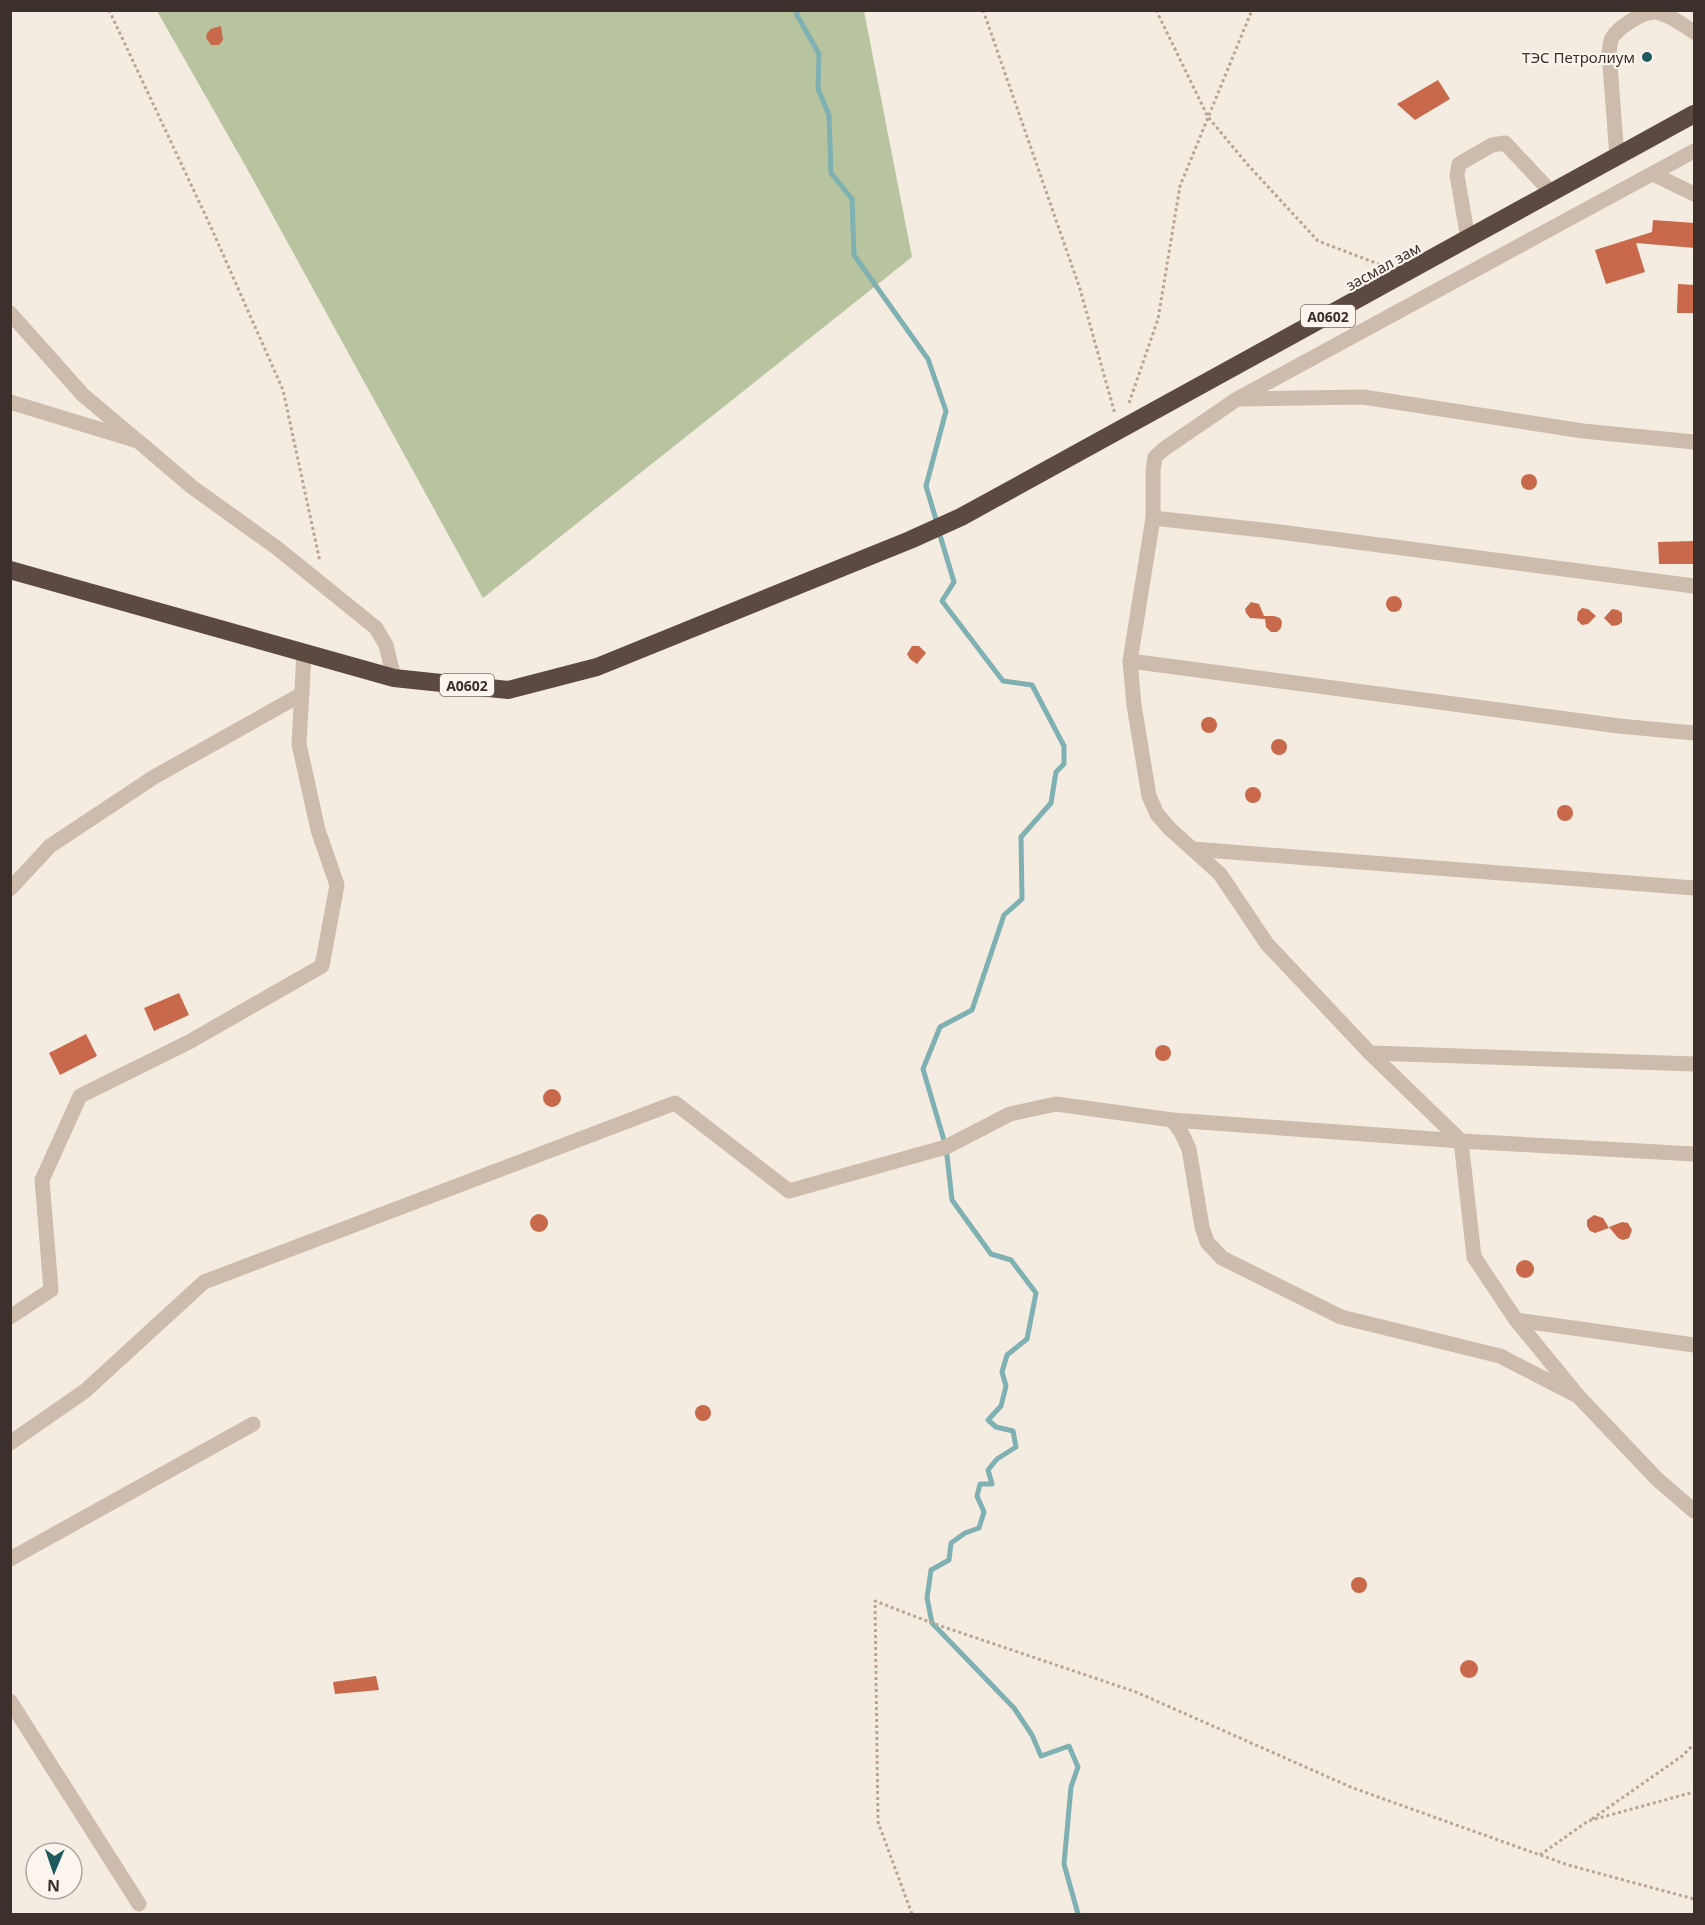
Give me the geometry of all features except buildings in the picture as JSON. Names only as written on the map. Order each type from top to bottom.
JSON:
[{"type":"highway","name":"засмал зам","points":[[394,678],[508,690],[597,667],[910,540],[961,517],[1695,114]]},
{"type":"highway","name":"A0602","points":[[10,570],[394,678]]},
{"type":"street","points":[[1617,157],[1609,52],[1611,38],[1618,30],[1643,14],[1654,12],[1664,14],[1695,32]]},
{"type":"street","points":[[1468,239],[1457,175],[1460,164],[1492,145],[1505,143],[1552,193]]},
{"type":"street","points":[[1695,152],[1236,399],[1155,457],[1153,518],[1130,661],[1134,705],[1149,796],[1157,814],[1170,830],[1220,874],[1267,944],[1370,1053],[1461,1141],[1474,1257],[1516,1320],[1579,1397],[1657,1479],[1695,1511]]},
{"type":"street","points":[[1653,174],[1695,194]]},
{"type":"street","points":[[10,313],[83,395],[192,487],[277,548],[376,628],[386,645],[394,678]]},
{"type":"street","points":[[1236,399],[1363,397],[1583,431],[1695,442]]},
{"type":"street","points":[[10,402],[138,441]]},
{"type":"street","points":[[1153,518],[1272,531],[1695,586]]},
{"type":"street","points":[[10,1317],[51,1290],[42,1180],[80,1096],[189,1042],[322,966],[337,885],[318,830],[299,744],[304,652]]},
{"type":"street","points":[[1130,661],[1619,726],[1695,733]]},
{"type":"street","points":[[10,889],[50,846],[154,777],[302,694]]},
{"type":"street","points":[[1193,849],[1695,888]]},
{"type":"street","points":[[1370,1053],[1695,1064]]},
{"type":"street","points":[[10,1443],[85,1390],[204,1282],[675,1103],[789,1191],[946,1147],[1010,1114],[1056,1104],[1172,1120],[1461,1141],[1695,1154]]},
{"type":"street","points":[[1172,1120],[1190,1149],[1202,1227],[1207,1242],[1222,1258],[1341,1317],[1500,1356],[1579,1397]]},
{"type":"street","points":[[1516,1320],[1695,1346]]},
{"type":"street","points":[[10,1559],[253,1425]]},
{"type":"street","points":[[10,1701],[139,1904]]},
{"type":"path","points":[[109,10],[210,225],[283,390],[320,563]]},
{"type":"path","points":[[984,10],[1080,289],[1120,430]]},
{"type":"path","points":[[1156,10],[1208,117],[1248,165],[1318,241],[1405,274]]},
{"type":"path","points":[[1120,430],[1158,319],[1180,186],[1252,10]]},
{"type":"path","points":[[912,1914],[878,1822],[875,1601],[932,1623],[1136,1692],[1353,1788],[1568,1865],[1695,1899]]},
{"type":"path","points":[[1540,1855],[1682,1756],[1695,1744]]},
{"type":"path","points":[[1588,1821],[1695,1792]]},
{"type":"green space","points":[[157,11],[864,11],[912,257],[483,598],[245,165]]},
{"type":"waterway","points":[[797,10],[797,15],[819,54],[818,89],[829,115],[831,173],[852,199],[854,255],[928,359],[946,411],[926,486],[937,523]]},
{"type":"waterway","points":[[939,532],[954,582],[942,601],[1003,681],[1032,685],[1064,746],[1064,764],[1056,772],[1051,803],[1021,837],[1022,899],[1004,915],[972,1010],[940,1027],[923,1069],[946,1147],[952,1200],[991,1254],[1011,1260],[1036,1293],[1027,1339],[1007,1355],[1002,1372],[1006,1386],[1001,1406],[988,1420],[996,1427],[1013,1431],[1016,1447],[997,1459],[988,1470],[992,1484],[980,1484],[977,1496],[984,1512],[979,1528],[965,1533],[951,1543],[949,1560],[931,1570],[927,1598],[932,1623],[1014,1708],[1032,1735],[1041,1756],[1069,1746],[1078,1767],[1071,1787],[1064,1864],[1078,1914]]},
{"type":"place","name":"ТЭС Петролиум","points":[[1647,57]]}]
